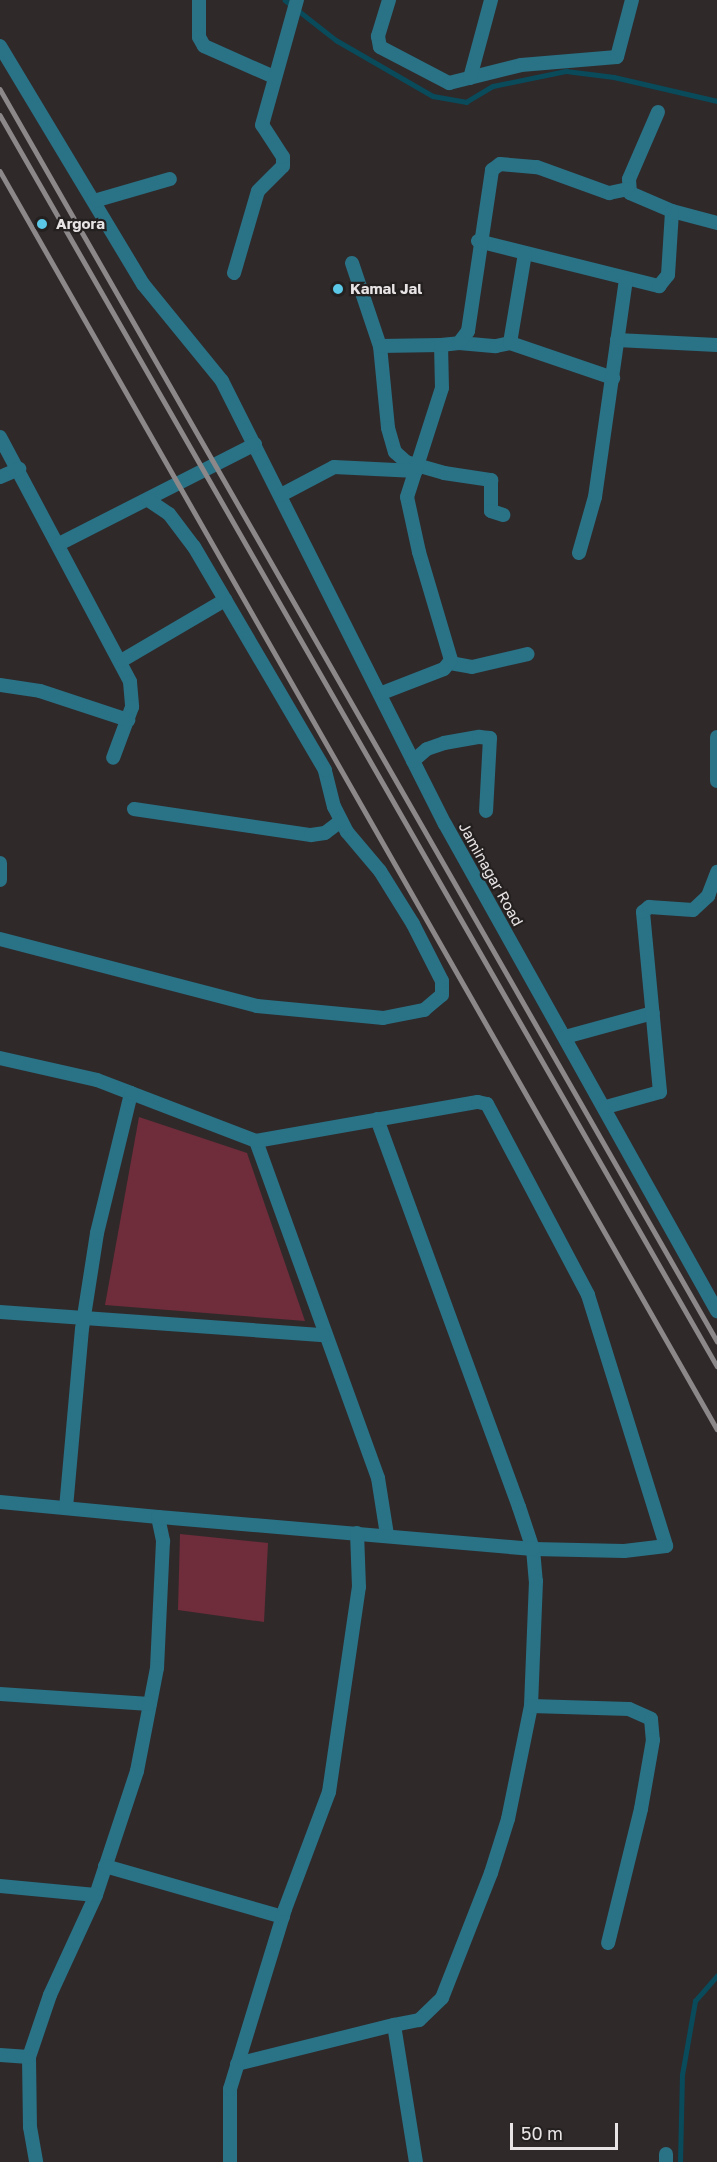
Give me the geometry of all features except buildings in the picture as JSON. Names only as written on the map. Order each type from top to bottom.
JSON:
[{"type":"street","points":[[199,0],[199,37],[204,46],[274,77]]},
{"type":"street","points":[[234,273],[258,191],[283,166],[283,157],[262,125],[297,0]]},
{"type":"street","points":[[389,0],[378,36],[380,47],[441,81],[470,78],[521,65],[617,57],[632,0]]},
{"type":"street","points":[[470,78],[491,0]]},
{"type":"street","name":"Jaminagar Road","points":[[0,46],[143,284],[222,381],[483,896],[606,1107],[717,1311]]},
{"type":"street","points":[[628,189],[658,112]]},
{"type":"street","points":[[459,342],[468,331],[478,241],[490,175],[495,166],[537,167],[609,193],[628,189]]},
{"type":"street","points":[[94,201],[170,179]]},
{"type":"street","points":[[628,189],[634,196],[672,211],[717,223]]},
{"type":"street","points":[[478,241],[654,286],[666,283],[672,211]]},
{"type":"street","points":[[510,342],[525,253]]},
{"type":"street","points":[[352,263],[380,346],[392,444],[400,458],[417,468]]},
{"type":"street","points":[[579,553],[595,497],[626,280]]},
{"type":"street","points":[[617,340],[717,345]]},
{"type":"street","points":[[380,346],[441,345],[459,342],[496,346],[510,342],[613,378]]},
{"type":"street","points":[[382,693],[444,669],[450,663],[450,646],[408,512],[407,498],[442,388],[441,345]]},
{"type":"street","points":[[0,437],[121,661],[134,695],[128,720],[113,758]]},
{"type":"street","points":[[57,541],[148,500],[255,444]]},
{"type":"street","points":[[281,495],[334,467],[417,468],[491,480],[491,511],[503,515]]},
{"type":"street","points":[[0,477],[19,469]]},
{"type":"street","points":[[0,939],[257,1006],[383,1018],[424,1010],[442,995],[437,968],[388,882],[353,842],[341,821],[325,770],[225,600],[183,530],[169,514],[148,500]]},
{"type":"street","points":[[121,661],[225,600]]},
{"type":"street","points":[[450,663],[472,667],[528,654]]},
{"type":"street","points":[[0,685],[40,691],[128,720]]},
{"type":"street","points":[[717,736],[717,781]]},
{"type":"street","points":[[413,761],[420,752],[444,743],[479,737],[490,738],[486,811]]},
{"type":"street","points":[[134,809],[311,835],[325,833],[341,821]]},
{"type":"street","points":[[0,864],[0,880]]},
{"type":"street","points":[[606,1107],[660,1092],[643,912],[649,907],[693,910],[708,896],[717,872]]},
{"type":"street","points":[[565,1037],[653,1013]]},
{"type":"street","points":[[0,1058],[97,1080],[256,1141],[478,1102],[487,1104],[588,1294],[666,1546],[624,1551],[533,1549],[0,1502]]},
{"type":"street","points":[[66,1508],[83,1320],[97,1233],[131,1093]]},
{"type":"street","points":[[237,2064],[419,2020],[442,1998],[474,1920],[508,1819],[531,1706],[536,1623],[533,1549],[377,1119]]},
{"type":"street","points":[[256,1141],[324,1335],[378,1478],[387,1535]]},
{"type":"street","points":[[0,1312],[83,1320],[324,1335]]},
{"type":"street","points":[[36,2162],[30,2127],[30,2057],[50,1995],[96,1895],[137,1771],[157,1668],[162,1564],[158,1517]]},
{"type":"street","points":[[230,2162],[230,2089],[283,1917],[329,1792],[359,1587],[357,1533]]},
{"type":"street","points":[[0,1694],[150,1704]]},
{"type":"street","points":[[531,1706],[629,1709],[651,1719],[653,1740],[641,1809],[608,1943]]},
{"type":"street","points":[[105,1866],[283,1917]]},
{"type":"street","points":[[0,1886],[96,1895]]},
{"type":"street","points":[[394,2025],[416,2162]]},
{"type":"street","points":[[0,2055],[30,2057]]},
{"type":"shaded area","points":[[139,1117],[247,1153],[305,1321],[105,1305]]},
{"type":"shaded area","points":[[180,1534],[268,1543],[264,1622],[178,1610]]},
{"type":"waterway","points":[[285,0],[336,40],[433,96],[466,102],[493,86],[566,71],[614,77],[717,101]]},
{"type":"waterway","points":[[680,2162],[682,2075],[695,2001],[717,1976]]},
{"type":"railway","points":[[0,89],[717,1341]]},
{"type":"railway","points":[[0,115],[717,1366]]},
{"type":"railway","points":[[0,171],[717,1429]]},
{"type":"place","name":"Argora","points":[[42,224]]},
{"type":"place","name":"Kamal Jal","points":[[338,289]]}]
